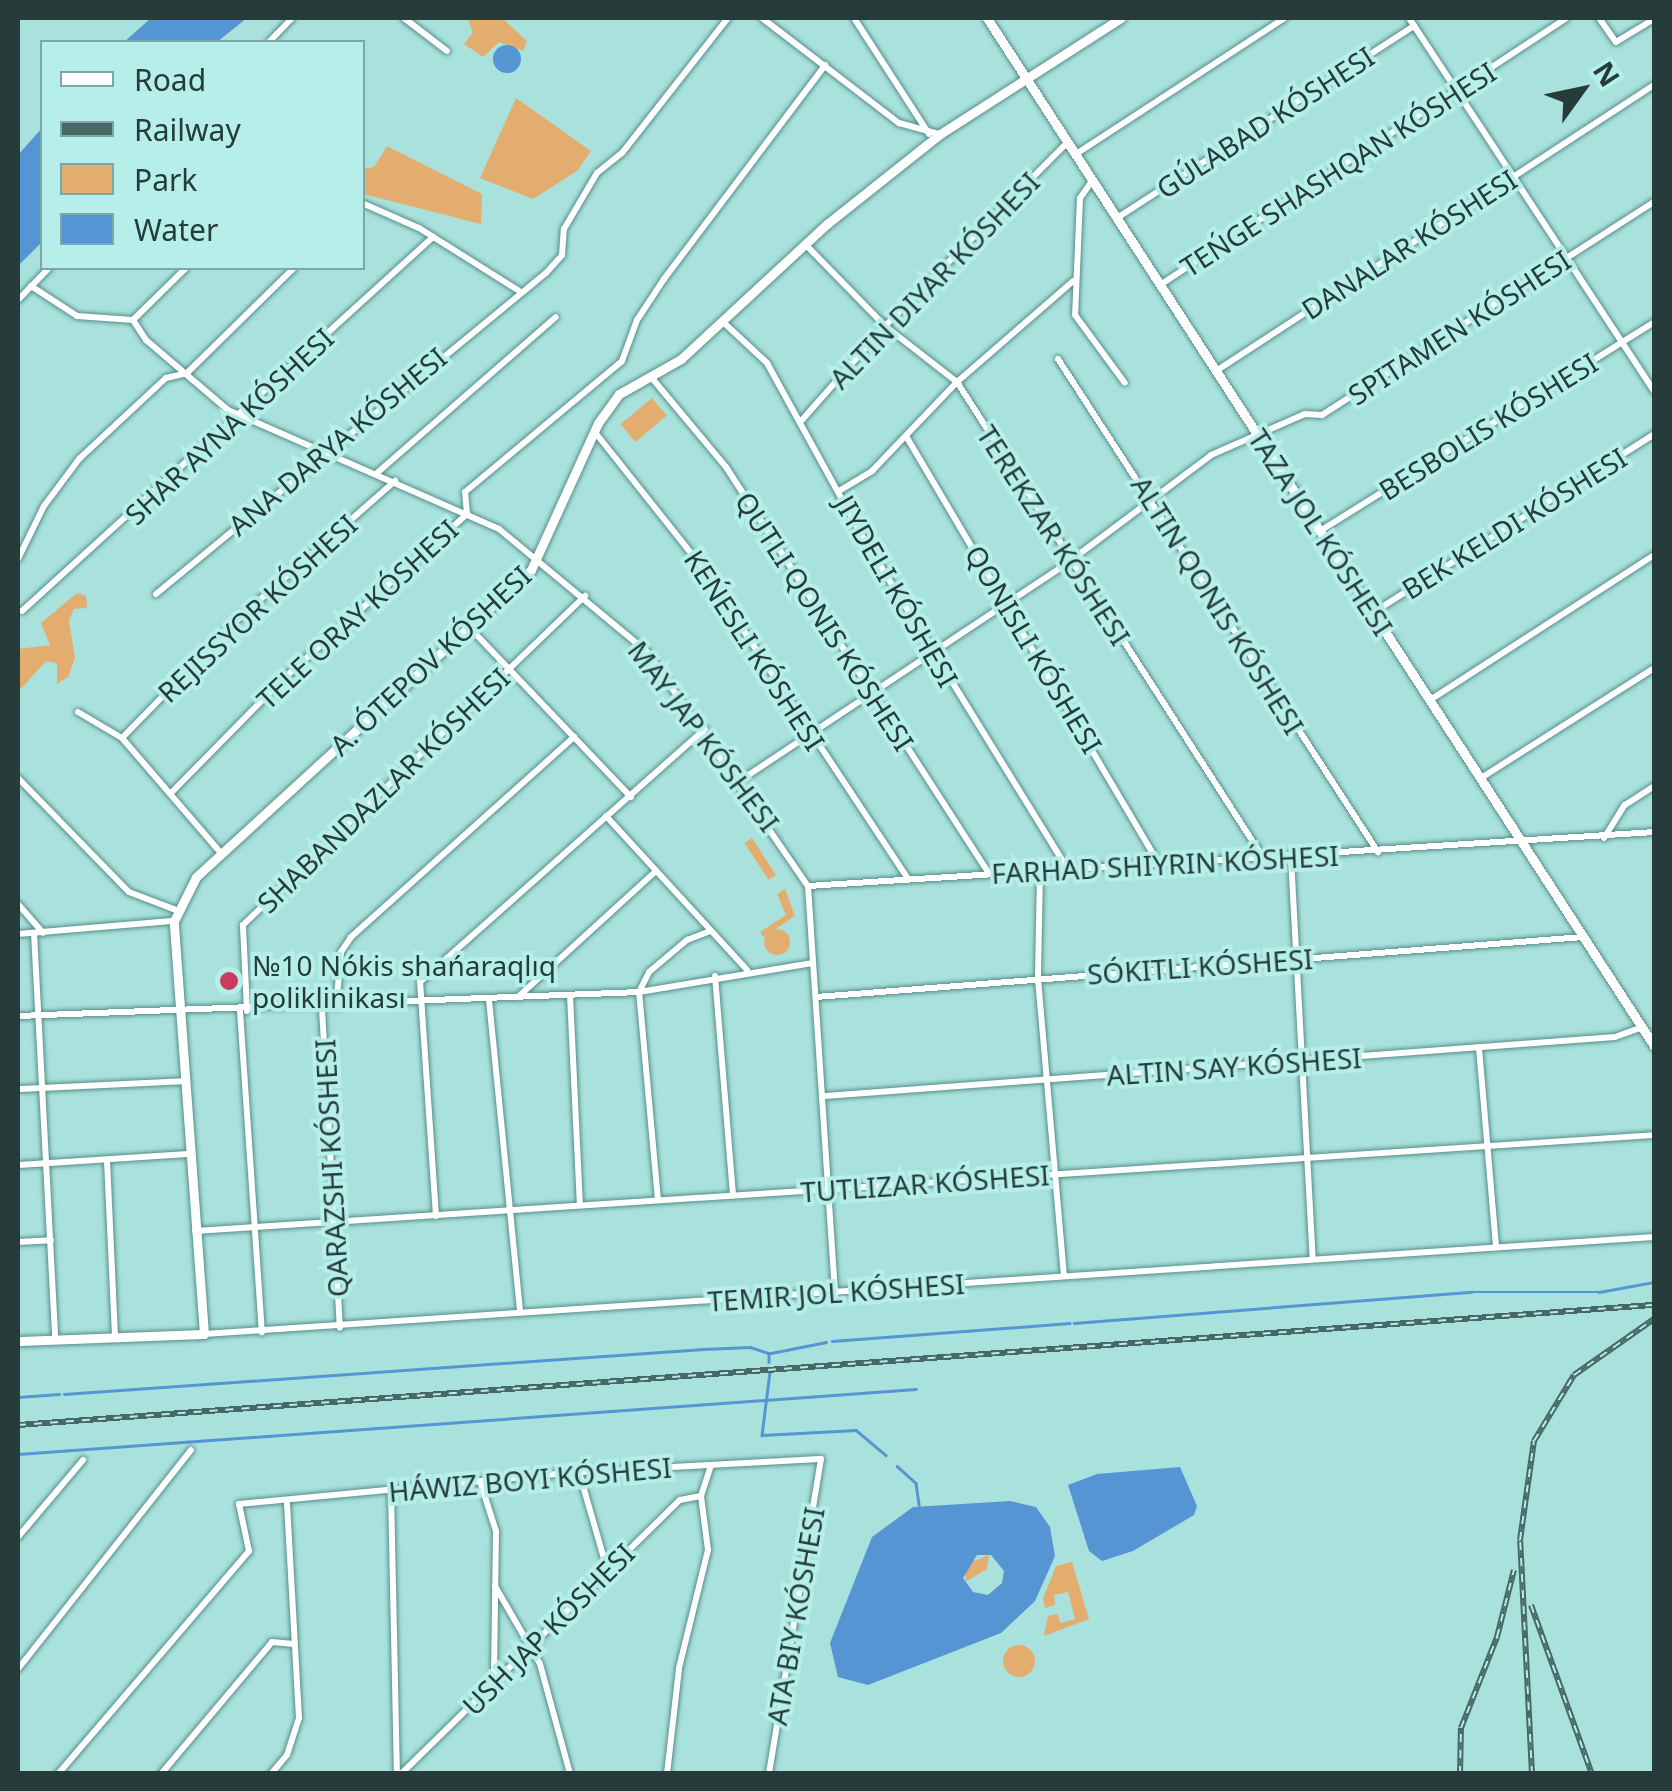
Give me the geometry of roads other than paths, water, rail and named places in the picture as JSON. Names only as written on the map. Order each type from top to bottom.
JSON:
[{"type":"street","points":[[272,40],[292,18]]},
{"type":"street","points":[[404,18],[447,51]]},
{"type":"street","name":"ANA DARYA KÓSHESI","points":[[156,594],[562,254],[564,229],[598,173],[622,152],[728,18]]},
{"type":"street","points":[[762,18],[899,122],[935,134]]},
{"type":"street","points":[[854,18],[935,134]]},
{"type":"street","name":"TAZA JOL KÓSHESI","points":[[987,18],[1654,1046]]},
{"type":"street","name":"A. ÓTEPOV KÓSHESI","points":[[175,915],[220,852],[469,627],[540,557],[594,431],[619,394],[681,359],[805,244],[935,134],[1121,18]]},
{"type":"street","points":[[1075,155],[1285,18]]},
{"type":"street","points":[[1409,18],[1654,391]]},
{"type":"street","name":"TEŃGE SHASHQAN KÓSHESI","points":[[1159,286],[1566,18]]},
{"type":"street","points":[[1598,18],[1616,42],[1654,18]]},
{"type":"street","name":"GÚLABAD KÓSHESI","points":[[1116,219],[1414,26]]},
{"type":"street","name":"TELE ORAY KÓSHESI","points":[[171,793],[282,680],[467,514],[464,492],[622,361],[637,320],[664,279],[825,65]]},
{"type":"street","name":"DANALAR KÓSHESI","points":[[1215,371],[1654,85]]},
{"type":"street","points":[[802,420],[885,326],[1067,142]]},
{"type":"street","points":[[1092,181],[1081,193],[1073,281],[1075,315],[1125,382]]},
{"type":"street","name":"SPITAMEN KÓSHESI","points":[[741,780],[1070,561],[1212,455],[1256,432],[1305,414],[1322,415],[1654,202]]},
{"type":"street","points":[[365,204],[433,236],[518,290]]},
{"type":"street","name":"SHAR AYNA KÓSHESI","points":[[22,611],[242,416],[433,236]]},
{"type":"street","name":"TEREKZAR KÓSHESI","points":[[805,244],[885,326],[957,382],[1265,860]]},
{"type":"street","points":[[18,300],[47,270]]},
{"type":"street","points":[[31,286],[77,316],[133,320],[184,270]]},
{"type":"street","points":[[18,559],[44,506],[78,459],[156,386],[187,373],[292,270]]},
{"type":"street","points":[[838,491],[906,436],[957,382],[1073,281]]},
{"type":"street","points":[[378,473],[556,317]]},
{"type":"street","name":"MAY JAP KÓSHESI","points":[[133,320],[187,373],[242,416],[467,514],[540,557],[648,652],[705,729],[808,886],[832,1188],[835,1296]]},
{"type":"street","name":"JIYDELI KÓSHESI","points":[[722,320],[768,363],[932,652],[1067,868]]},
{"type":"street","points":[[1320,531],[1654,322]]},
{"type":"street","points":[[1058,358],[1378,852]]},
{"type":"street","points":[[651,377],[726,467],[989,873]]},
{"type":"street","name":"KEŃESLI KÓSHESI","points":[[594,431],[662,510],[907,877]]},
{"type":"street","name":"BEK KELDI KÓSHESI","points":[[1374,612],[1654,434]]},
{"type":"street","points":[[906,436],[1159,862]]},
{"type":"street","name":"REJISSYOR KÓSHESI","points":[[122,738],[239,618],[395,481]]},
{"type":"street","points":[[1430,700],[1654,555]]},
{"type":"street","name":"SHABANDAZLAR KÓSHESI","points":[[262,1332],[254,1230],[243,926],[585,596]]},
{"type":"street","points":[[469,627],[630,797]]},
{"type":"street","points":[[1481,778],[1654,668]]},
{"type":"street","points":[[78,712],[122,738],[220,852]]},
{"type":"street","points":[[436,1216],[420,982],[705,729]]},
{"type":"street","points":[[336,1007],[340,952],[350,937],[574,737]]},
{"type":"street","points":[[18,778],[129,892],[175,915]]},
{"type":"street","points":[[1604,838],[1626,804],[1654,786]]},
{"type":"street","points":[[606,816],[747,970]]},
{"type":"street","name":"FARHAD SHIYRIN KÓSHESI","points":[[808,886],[1159,862],[1265,860],[1654,832]]},
{"type":"street","points":[[1291,858],[1313,1258]]},
{"type":"street","points":[[516,998],[656,870]]},
{"type":"street","points":[[1040,871],[1038,979],[1064,1276]]},
{"type":"street","points":[[18,904],[39,933],[39,1015],[56,1338]]},
{"type":"street","points":[[18,934],[175,915]]},
{"type":"street","points":[[175,915],[184,1009],[188,1154],[204,1334]]},
{"type":"street","points":[[658,1200],[639,992],[662,961],[687,940],[710,932]]},
{"type":"street","name":"SÓKITLI KÓSHESI","points":[[816,996],[1584,937]]},
{"type":"street","points":[[18,1016],[322,1008],[639,992],[747,970],[813,963]]},
{"type":"street","points":[[715,976],[733,1195]]},
{"type":"street","points":[[570,996],[580,1205]]},
{"type":"street","points":[[489,1000],[520,1310]]},
{"type":"street","points":[[322,1008],[340,1327]]},
{"type":"street","points":[[824,1096],[1615,1038],[1642,1027]]},
{"type":"street","points":[[1479,1048],[1496,1247]]},
{"type":"street","points":[[18,1089],[185,1082]]},
{"type":"street","points":[[195,1231],[332,1226],[507,1210],[1310,1160],[1654,1134]]},
{"type":"street","points":[[18,1166],[188,1154]]},
{"type":"street","points":[[107,1160],[115,1336]]},
{"type":"street","name":"TEMIR JOL KÓSHESI","points":[[18,1340],[262,1332],[520,1310],[835,1296],[1064,1276],[1654,1236]]},
{"type":"street","points":[[18,1242],[51,1240]]},
{"type":"street","points":[[18,1668],[191,1450]]},
{"type":"street","name":"ATA BIY KÓSHESI","points":[[711,1466],[821,1459],[769,1774]]},
{"type":"street","points":[[18,1537],[84,1460]]},
{"type":"street","points":[[58,1774],[249,1551],[239,1504],[580,1472],[711,1466],[701,1496],[708,1550],[679,1668],[667,1774]]},
{"type":"street","points":[[580,1472],[607,1568]]},
{"type":"street","points":[[480,1482],[496,1531],[494,1682]]},
{"type":"street","points":[[391,1490],[399,1774]]},
{"type":"street","name":"USH JAP KÓSHESI","points":[[399,1774],[680,1500],[701,1496]]},
{"type":"street","points":[[271,1774],[288,1755],[299,1718],[288,1500]]},
{"type":"street","points":[[495,1586],[547,1684],[570,1774]]},
{"type":"street","points":[[161,1774],[272,1642],[294,1644]]},
{"type":"water","points":[[151,18],[247,18],[220,40],[126,40]]},
{"type":"water","points":[[507,45],[517,49],[521,59],[517,69],[507,73],[497,69],[493,59],[497,49]]},
{"type":"water","points":[[40,130],[40,244],[18,266],[18,155]]},
{"type":"water","points":[[1180,1467],[1197,1506],[1194,1515],[1133,1551],[1102,1561],[1089,1551],[1068,1485],[1097,1474]]},
{"type":"water","points":[[1010,1501],[1036,1507],[1050,1527],[1055,1556],[1035,1601],[1001,1633],[868,1685],[838,1677],[830,1643],[872,1537],[913,1507]],"holes":[[[977,1555],[991,1555],[1004,1571],[1002,1583],[988,1595],[973,1592],[963,1578]]]},
{"type":"waterway","points":[[1074,1323],[1472,1292],[1599,1292],[1654,1282]]},
{"type":"waterway","points":[[832,1341],[1069,1323]]},
{"type":"waterway","points":[[771,1353],[826,1342]]},
{"type":"waterway","points":[[64,1394],[703,1349],[750,1347],[769,1353],[769,1362]]},
{"type":"waterway","points":[[770,1372],[762,1435],[856,1430],[886,1455]]},
{"type":"waterway","points":[[18,1454],[916,1389]]},
{"type":"waterway","points":[[18,1397],[59,1394]]},
{"type":"waterway","points":[[897,1466],[916,1483],[919,1505]]},
{"type":"railway","points":[[18,1425],[1654,1305]]},
{"type":"railway","points":[[1532,1774],[1520,1540],[1534,1441],[1574,1375],[1654,1319]]},
{"type":"railway","points":[[1460,1774],[1461,1728],[1497,1637],[1514,1570]]},
{"type":"railway","points":[[1531,1605],[1592,1774]]},
{"type":"place","name":"№10 Nókis shańaraqlıq poliklinikası","points":[[229,981]]}]
